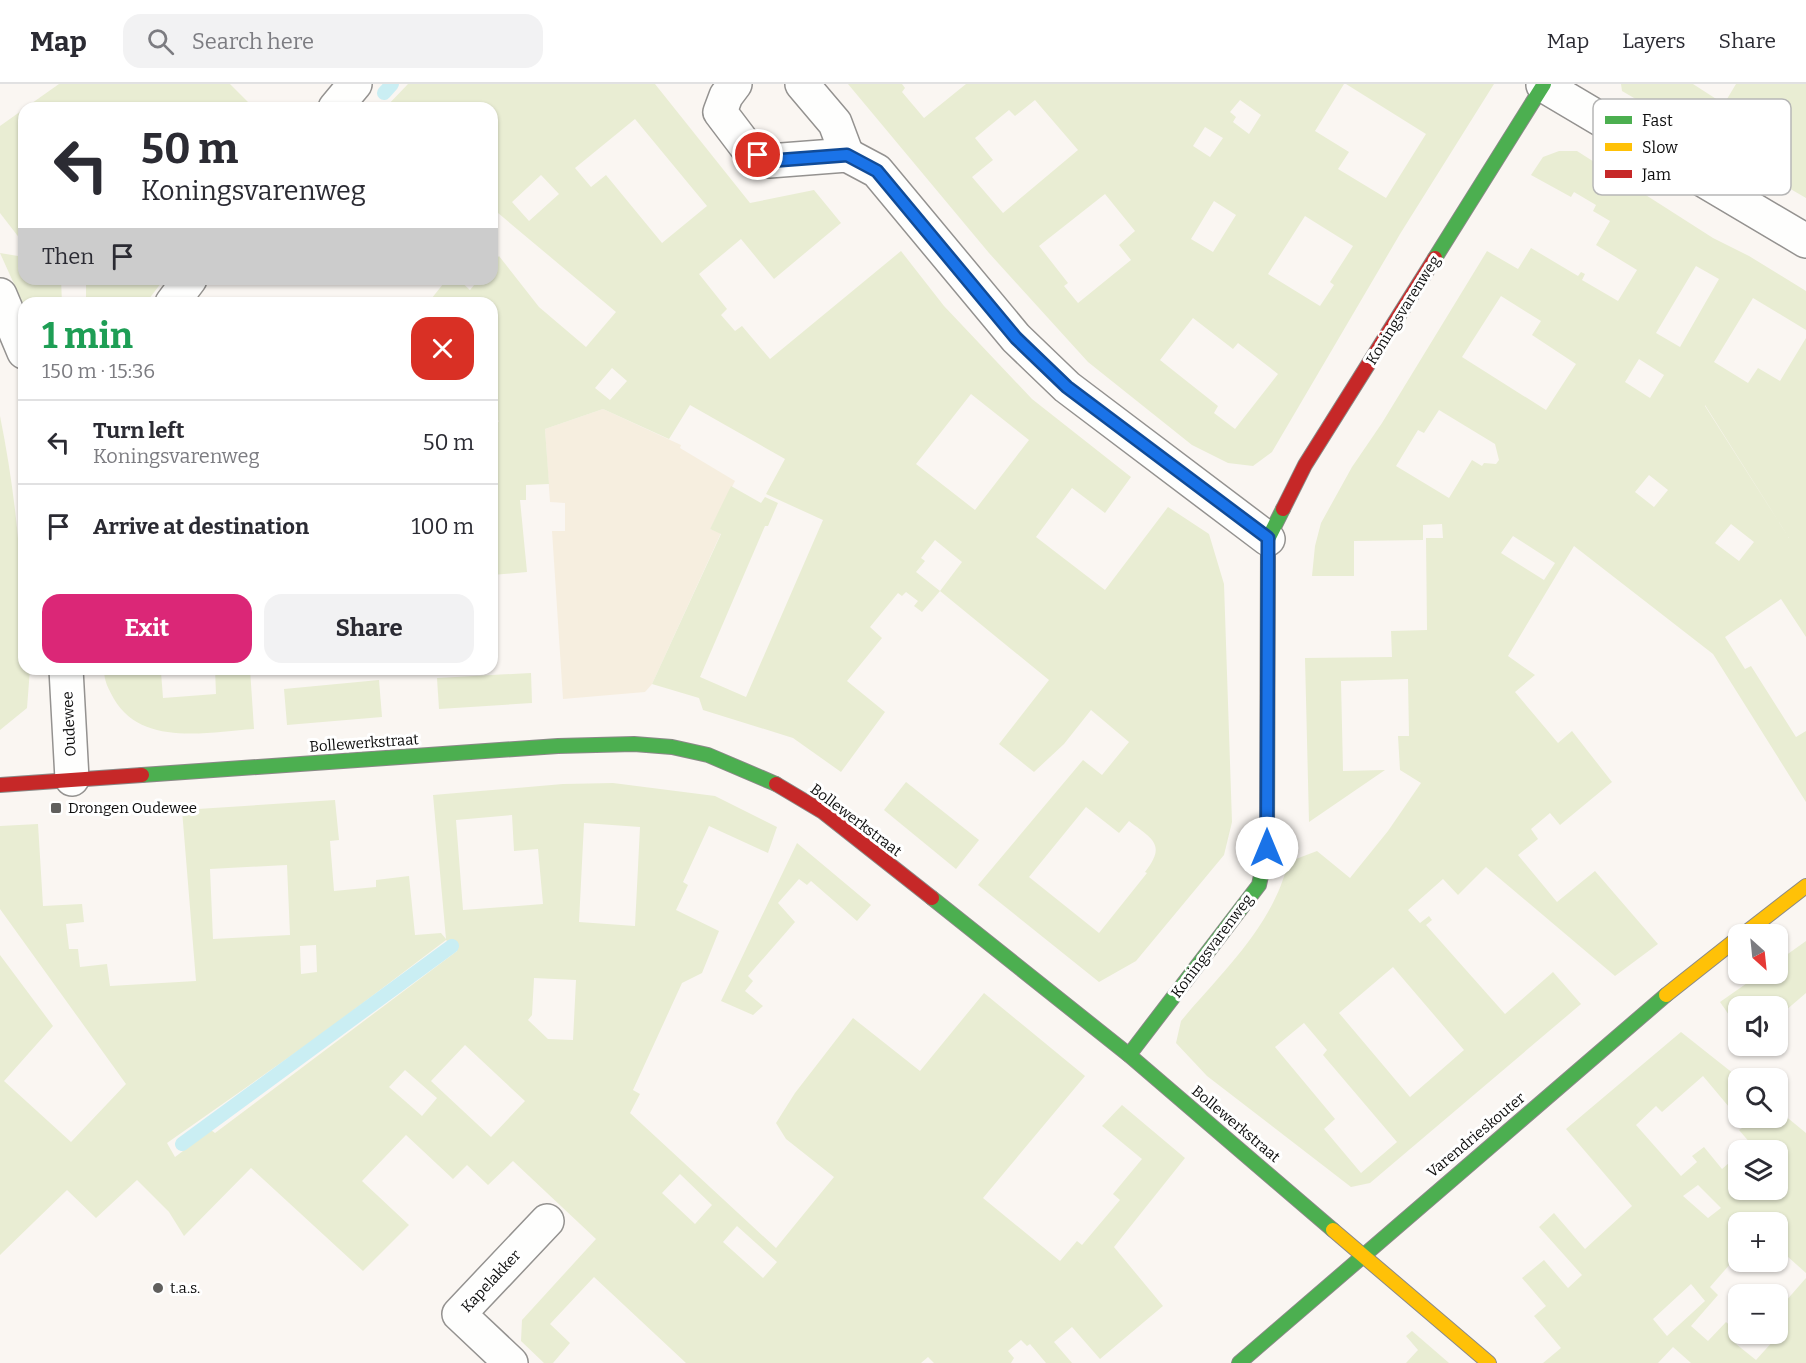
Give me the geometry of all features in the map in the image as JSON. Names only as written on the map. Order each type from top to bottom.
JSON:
[{"type":"street","points":[[340,102],[355,84]]},
{"type":"street","points":[[735,84],[726,96],[720,112],[747,148],[768,161],[847,155],[877,171],[1016,338],[1067,387],[1268,538]]},
{"type":"street","points":[[802,84],[835,123],[847,155]]},
{"type":"street","points":[[1544,84],[1593,113]]},
{"type":"street","name":"Koningsvarenweg","points":[[1129,1055],[1259,885],[1267,848],[1268,538],[1305,465],[1544,84]]},
{"type":"street","points":[[1729,195],[1806,241]]},
{"type":"street","points":[[0,295],[18,338]]},
{"type":"street","name":"Oudewee","points":[[66,675],[72,779]]},
{"type":"street","name":"Bollewerkstraat","points":[[0,785],[558,746],[640,745],[707,755],[787,789],[823,812],[1129,1055],[1489,1363]]},
{"type":"street","points":[[1757,924],[1806,886]]},
{"type":"street","name":"Varendrieskouter","points":[[1239,1363],[1661,999],[1728,946]]},
{"type":"street","name":"Kapelakker","points":[[511,1363],[459,1314],[547,1221]]},
{"type":"shaded area","points":[[603,409],[681,445],[680,448],[735,481],[710,529],[721,533],[652,684],[645,692],[563,699],[552,531],[565,531],[565,503],[550,502],[545,429]]},
{"type":"green space","points":[[59,84],[230,84],[248,102],[34,102]]},
{"type":"green space","points":[[408,84],[655,84],[750,203],[814,190],[841,223],[774,279],[741,239],[699,274],[727,309],[721,315],[735,331],[742,326],[770,359],[901,251],[944,306],[1032,399],[1131,477],[1105,513],[1072,488],[1036,537],[1105,590],[1168,507],[1209,534],[1224,584],[1232,822],[1224,855],[1136,961],[1099,982],[978,885],[1083,760],[1102,775],[1129,742],[1091,710],[1064,744],[1034,772],[999,744],[1049,680],[940,591],[922,612],[914,606],[918,601],[906,592],[902,596],[898,593],[870,627],[882,638],[847,681],[885,712],[841,772],[793,738],[703,710],[699,698],[652,684],[721,534],[710,529],[731,486],[761,503],[765,497],[778,503],[768,526],[765,526],[700,677],[746,697],[823,520],[766,494],[785,459],[690,405],[669,439],[603,409],[545,429],[549,484],[526,485],[526,500],[520,500],[527,572],[498,574],[498,297],[433,297],[442,285],[465,285],[470,290],[474,285],[498,285],[499,256],[539,307],[586,347],[616,312],[498,213],[498,102],[391,102]],"holes":[[[635,119],[707,206],[662,243],[606,175],[591,187],[575,168]],[[541,175],[559,194],[529,221],[512,202]],[[612,368],[627,381],[610,400],[595,388]],[[971,394],[1029,440],[975,510],[916,464]],[[935,540],[962,562],[940,591],[916,572],[925,561],[921,558]],[[1086,807],[1119,833],[1129,821],[1150,838],[1156,848],[1152,863],[1145,872],[1147,873],[1099,933],[1029,877]]]},
{"type":"green space","points":[[848,84],[902,84],[905,88],[902,92],[924,118],[966,84],[1344,84],[1315,131],[1349,152],[1338,169],[1386,198],[1426,134],[1346,84],[1494,84],[1400,234],[1272,452],[1253,466],[1228,463],[1192,445],[1088,362],[989,253]],"holes":[[[1035,100],[1078,150],[1003,213],[972,177],[993,160],[975,138],[1009,110],[1015,116]],[[1240,100],[1261,115],[1249,134],[1233,122],[1236,117],[1230,112]],[[1205,127],[1223,138],[1210,157],[1193,146]],[[1105,194],[1135,231],[1119,245],[1131,260],[1078,303],[1064,286],[1068,283],[1039,246]],[[1214,201],[1236,215],[1213,252],[1191,239]],[[1305,216],[1353,246],[1330,282],[1334,285],[1320,306],[1268,274]],[[1193,318],[1233,349],[1238,343],[1278,374],[1235,429],[1214,413],[1218,406],[1160,360]]]},
{"type":"green space","points":[[1621,84],[1693,84],[1716,99],[1636,99],[1622,91]]},
{"type":"green space","points":[[1736,84],[1806,84],[1806,198],[1791,189],[1791,99],[1727,99]]},
{"type":"green space","points":[[18,113],[18,236],[0,213],[0,126]]},
{"type":"green space","points":[[1559,151],[1577,151],[1593,161],[1593,195],[1646,195],[1713,238],[1749,256],[1806,291],[1806,330],[1753,298],[1714,362],[1748,383],[1758,368],[1780,381],[1806,338],[1806,637],[1781,599],[1725,637],[1745,669],[1751,666],[1796,737],[1806,731],[1806,802],[1713,654],[1574,546],[1508,656],[1535,675],[1515,692],[1558,743],[1572,731],[1612,782],[1560,825],[1550,813],[1531,829],[1538,839],[1518,855],[1557,902],[1595,871],[1658,944],[1615,976],[1486,867],[1458,895],[1443,879],[1408,910],[1420,923],[1429,916],[1432,920],[1426,925],[1505,1014],[1553,972],[1581,1004],[1370,1183],[1351,1187],[1207,1076],[1176,1043],[1181,1021],[1229,966],[1259,927],[1281,885],[1288,862],[1317,851],[1350,878],[1388,831],[1421,783],[1400,770],[1398,736],[1409,736],[1408,679],[1341,681],[1343,771],[1385,770],[1309,822],[1305,658],[1392,657],[1391,631],[1427,630],[1426,538],[1443,538],[1442,524],[1423,525],[1423,540],[1354,541],[1354,576],[1312,576],[1315,546],[1321,523],[1352,467],[1382,423],[1487,251],[1518,269],[1531,248],[1578,276],[1581,272],[1585,274],[1582,280],[1618,301],[1637,270],[1596,245],[1610,221],[1593,211],[1596,205],[1574,192],[1571,197],[1531,175],[1543,157]],"holes":[[[1696,266],[1719,279],[1680,347],[1656,333]],[[1501,296],[1541,321],[1532,335],[1576,364],[1546,410],[1462,357]],[[1639,359],[1664,375],[1650,398],[1625,382]],[[1705,405],[1789,538],[1705,406]],[[1439,410],[1495,444],[1499,460],[1496,464],[1484,463],[1482,466],[1472,460],[1449,498],[1396,466],[1418,430],[1424,433]],[[1649,475],[1668,490],[1654,507],[1635,492]],[[1731,524],[1754,542],[1739,561],[1715,543]],[[1513,536],[1555,563],[1544,580],[1501,553]],[[1393,967],[1464,1050],[1410,1097],[1339,1013]],[[1304,1023],[1327,1050],[1323,1055],[1397,1142],[1361,1173],[1324,1129],[1335,1119],[1275,1047]]]},
{"type":"green space","points":[[0,253],[18,256],[18,285],[61,285],[62,297],[20,297]]},
{"type":"green space","points":[[86,285],[160,285],[150,297],[86,297]]},
{"type":"green space","points":[[0,416],[11,479],[18,542],[18,675],[30,675],[27,708],[0,730]]},
{"type":"green space","points":[[531,673],[532,703],[439,709],[437,678]]},
{"type":"green space","points":[[105,675],[161,675],[163,698],[216,694],[215,675],[250,675],[254,729],[197,733],[158,730],[141,724],[126,714],[114,699]]},
{"type":"green space","points":[[379,680],[382,717],[287,725],[284,689]]},
{"type":"green space","points":[[906,782],[979,840],[956,869],[884,810]]},
{"type":"green space","points":[[613,783],[715,796],[777,827],[768,853],[709,826],[683,882],[688,885],[676,910],[719,931],[702,973],[682,983],[633,1090],[640,1094],[630,1113],[776,1248],[834,1177],[786,1139],[776,1123],[795,1093],[853,1018],[920,1071],[984,993],[1085,1076],[983,1198],[1060,1261],[1077,1241],[1082,1245],[1120,1200],[1113,1194],[1142,1159],[1102,1126],[1122,1105],[1185,1158],[1114,1247],[1163,1306],[1100,1359],[1072,1327],[1054,1342],[1072,1363],[1046,1363],[1030,1344],[1027,1346],[1021,1340],[1008,1351],[1014,1358],[1011,1363],[934,1363],[928,1357],[921,1363],[686,1363],[594,1277],[550,1324],[570,1343],[553,1363],[544,1363],[521,1341],[522,1320],[596,1239],[513,1161],[488,1185],[467,1165],[453,1179],[406,1135],[362,1181],[409,1225],[363,1271],[251,1168],[184,1236],[169,1212],[137,1180],[96,1218],[67,1190],[0,1255],[0,955],[53,1026],[4,1081],[71,1142],[126,1084],[0,909],[0,826],[38,824],[43,906],[82,904],[84,922],[66,924],[69,949],[78,949],[80,967],[107,964],[110,986],[196,981],[182,810],[335,800],[339,840],[330,841],[334,891],[376,887],[376,880],[409,876],[415,935],[441,933],[446,939],[433,795],[563,784]],"holes":[[[512,815],[514,851],[538,849],[543,904],[463,910],[456,820]],[[584,823],[640,827],[635,926],[579,922]],[[287,865],[290,935],[213,939],[210,869]],[[446,940],[457,951],[215,1133],[211,1130],[175,1157],[167,1143],[322,1034]],[[316,945],[317,972],[301,974],[300,946]],[[534,978],[576,980],[573,1040],[548,1039],[528,1020],[532,1015]],[[465,1045],[525,1101],[491,1137],[431,1081]],[[405,1070],[437,1098],[422,1116],[389,1087]],[[680,1174],[712,1205],[695,1224],[662,1193]],[[737,1226],[777,1262],[763,1278],[723,1242]]]},
{"type":"green space","points":[[797,843],[871,905],[857,921],[811,881],[807,885],[799,879],[778,903],[795,922],[748,976],[753,981],[745,991],[763,1006],[753,1015],[721,1001]]},
{"type":"green space","points":[[1806,941],[1806,993],[1788,1008],[1788,996],[1729,996],[1746,984],[1788,984],[1788,954]]},
{"type":"green space","points":[[1728,996],[1728,1014],[1720,1002]]},
{"type":"green space","points":[[1681,1032],[1728,1069],[1728,1106],[1703,1076],[1662,1112],[1656,1106],[1636,1125],[1681,1176],[1697,1162],[1692,1156],[1704,1147],[1722,1169],[1728,1164],[1728,1200],[1788,1200],[1788,1140],[1748,1140],[1739,1130],[1742,1128],[1788,1128],[1788,1118],[1806,1133],[1806,1273],[1788,1257],[1788,1212],[1728,1212],[1728,1266],[1710,1287],[1718,1295],[1691,1326],[1708,1341],[1726,1322],[1728,1324],[1728,1344],[1736,1344],[1756,1360],[1770,1344],[1788,1344],[1788,1299],[1806,1278],[1806,1363],[1691,1363],[1673,1347],[1658,1363],[1543,1363],[1561,1348],[1534,1316],[1546,1306],[1522,1278],[1544,1260],[1568,1288],[1582,1275],[1539,1227],[1554,1213],[1585,1249],[1632,1206],[1566,1129]],"holes":[[[1698,1185],[1721,1208],[1708,1218],[1683,1196]],[[1691,1284],[1705,1301],[1667,1336],[1653,1319]]]},
{"type":"green space","points":[[1412,1331],[1449,1363],[1406,1363],[1418,1350],[1406,1336]]},
{"type":"waterway","points":[[384,93],[392,84]]},
{"type":"waterway","points":[[182,1144],[452,946]]},
{"type":"traffic: fast","points":[[1435,258],[1544,84]]},
{"type":"traffic: fast","points":[[1129,1055],[1259,885],[1267,848],[1268,539],[1283,509]]},
{"type":"traffic: fast","points":[[142,775],[558,746],[634,744],[672,747],[708,755],[776,784]]},
{"type":"traffic: fast","points":[[932,898],[1129,1055],[1333,1230]]},
{"type":"traffic: fast","points":[[1239,1363],[1666,995]]},
{"type":"traffic: slow","points":[[1757,924],[1806,886]]},
{"type":"traffic: slow","points":[[1666,995],[1728,946]]},
{"type":"traffic: slow","points":[[1333,1230],[1489,1363]]},
{"type":"traffic: jam","points":[[1283,509],[1305,465],[1435,258]]},
{"type":"traffic: jam","points":[[0,785],[142,775]]},
{"type":"traffic: jam","points":[[776,784],[823,812],[932,898]]},
{"type":"place","name":"Drongen Oudewee","points":[[56,808]]},
{"type":"place","name":"t.a.s.","points":[[158,1288]]},
{"type":"route","points":[[758,155],[768,161],[793,157],[847,155],[877,171],[1016,338],[1067,387],[1268,538],[1267,848]]}]
